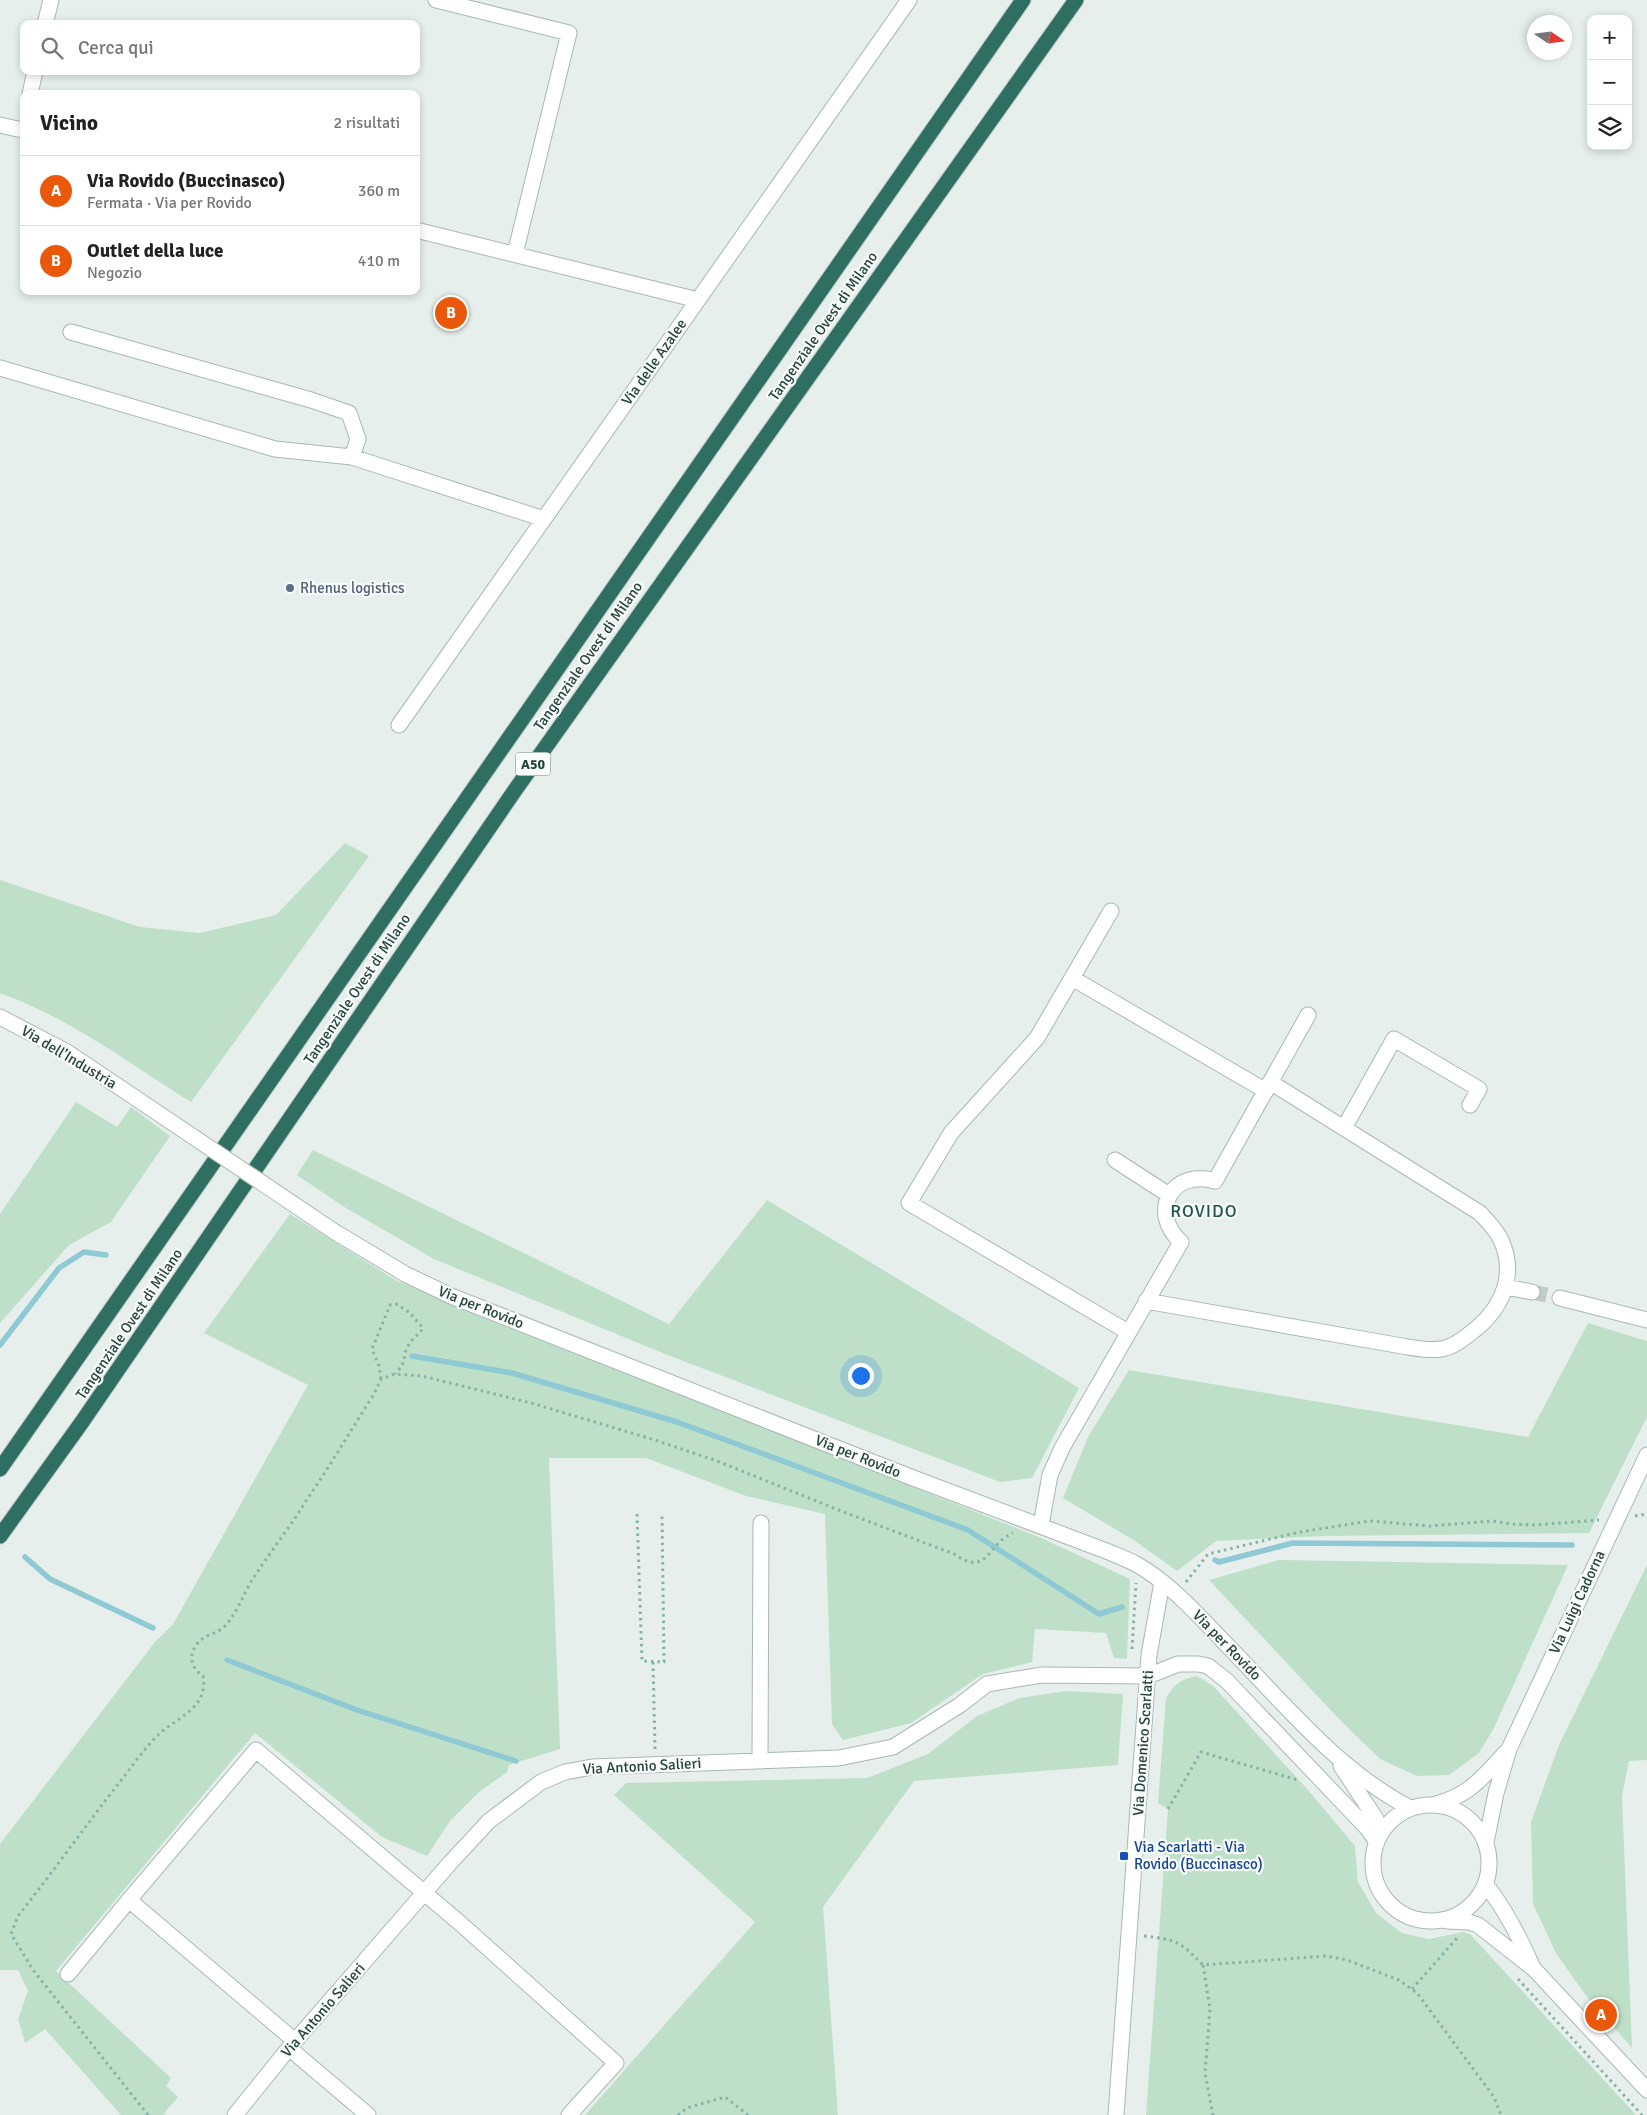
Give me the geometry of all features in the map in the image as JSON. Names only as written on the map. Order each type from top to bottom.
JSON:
[{"type":"highway","name":"Tangenziale Ovest di Milano","points":[[0,1469],[1023,0]]},
{"type":"highway","name":"Tangenziale Ovest di Milano","points":[[0,1536],[88,1414],[513,792],[1076,0]]},
{"type":"street","points":[[46,20],[51,0]]},
{"type":"street","points":[[436,0],[569,33],[515,254]]},
{"type":"street","name":"Via delle Azalee","points":[[399,725],[909,0]]},
{"type":"street","points":[[31,90],[34,75]]},
{"type":"street","points":[[0,125],[20,127]]},
{"type":"street","points":[[420,231],[698,300]]},
{"type":"street","points":[[71,332],[311,400],[349,413],[358,439],[352,457]]},
{"type":"street","points":[[0,368],[275,449],[352,457],[544,519]]},
{"type":"street","points":[[1111,911],[1037,1038],[951,1133],[909,1203],[1128,1332]]},
{"type":"street","points":[[1072,978],[1344,1128],[1480,1212],[1500,1239],[1506,1257],[1508,1275],[1506,1287],[1495,1308],[1469,1334],[1456,1343],[1442,1349],[1402,1346],[1146,1301]]},
{"type":"street","points":[[1041,1525],[1047,1487],[1054,1466],[1091,1396],[1181,1242],[1172,1234],[1165,1219],[1165,1207],[1169,1195],[1177,1186],[1192,1178],[1204,1178],[1215,1181],[1308,1015]]},
{"type":"street","name":"Via dell'Industria","points":[[0,1017],[67,1052],[335,1232]]},
{"type":"street","points":[[1344,1128],[1394,1039],[1479,1089],[1470,1105]]},
{"type":"street","points":[[1115,1160],[1169,1195]]},
{"type":"street","name":"Via per Rovido","points":[[335,1232],[405,1274],[451,1296],[908,1476],[1041,1525],[1137,1565],[1177,1594],[1332,1752],[1376,1788],[1410,1808]]},
{"type":"street","points":[[1506,1287],[1532,1292]]},
{"type":"street","points":[[1560,1298],[1647,1320]]},
{"type":"street","name":"Via Luigi Cadorna","points":[[1486,1842],[1496,1793],[1509,1749],[1647,1455]]},
{"type":"street","points":[[760,1760],[761,1522]]},
{"type":"street","name":"Via Domenico Scarlatti","points":[[1116,2115],[1151,1638],[1162,1582]]},
{"type":"street","points":[[1148,1676],[1166,1668],[1186,1664],[1198,1664],[1214,1671],[1227,1681],[1367,1828],[1379,1838]]},
{"type":"street","name":"Via Antonio Salieri","points":[[235,2115],[292,2044],[489,1821],[541,1782],[565,1772],[592,1767],[839,1758],[893,1747],[960,1705],[987,1684],[1042,1675],[1148,1676]]},
{"type":"street","name":"Via Luigi Cadorna","points":[[1432,1804],[1450,1800],[1475,1786],[1509,1749]]},
{"type":"street","points":[[68,1974],[256,1750],[461,1924],[616,2063],[569,2115]]},
{"type":"street","name":"Via per Rovido","points":[[1332,1752],[1376,1820],[1379,1838]]},
{"type":"street","points":[[1437,1921],[1453,1918],[1467,1910],[1478,1898],[1486,1885],[1489,1871],[1489,1856],[1486,1842],[1477,1826],[1464,1814],[1449,1807],[1432,1804],[1410,1808],[1394,1818],[1379,1838],[1373,1867],[1376,1882],[1383,1896],[1394,1908],[1407,1916],[1422,1921],[1469,1922],[1478,1925],[1534,1969],[1647,2090]]},
{"type":"street","points":[[1486,1885],[1498,1899],[1534,1969]]},
{"type":"street","points":[[129,1900],[292,2044],[368,2115]]},
{"type":"path","points":[[381,1379],[379,1366],[372,1349],[390,1305],[396,1304],[409,1312],[423,1328],[419,1336],[408,1345],[405,1364],[395,1374]]},
{"type":"path","points":[[148,2115],[141,2109],[33,1970],[11,1934],[18,1916],[133,1765],[158,1735],[194,1709],[201,1697],[205,1684],[203,1676],[196,1672],[192,1663],[192,1654],[197,1643],[209,1634],[224,1628],[232,1617],[254,1578],[306,1502],[381,1379],[395,1374],[422,1376],[614,1427],[717,1461],[954,1554],[964,1561],[974,1563],[989,1556],[1002,1538]]},
{"type":"path","points":[[637,1514],[642,1661],[664,1662],[662,1514]]},
{"type":"path","points":[[1177,1594],[1208,1554],[1300,1532],[1370,1521],[1430,1526],[1492,1521],[1512,1524],[1536,1524],[1616,1519],[1647,1514]]},
{"type":"path","points":[[653,1662],[656,1764]]},
{"type":"path","points":[[1168,1809],[1201,1752],[1297,1780]]},
{"type":"path","points":[[1412,1989],[1463,1932]]},
{"type":"path","points":[[1129,1934],[1172,1939],[1184,1947],[1202,1965],[1210,2009],[1205,2074],[1213,2115]]},
{"type":"path","points":[[1202,1965],[1326,1956],[1347,1960],[1399,1980],[1417,1993],[1494,2097],[1500,2115]]},
{"type":"path","points":[[1517,1978],[1642,2115]]},
{"type":"path","points":[[678,2115],[687,2108],[725,2097],[748,2115]]},
{"type":"green space","points":[[345,843],[369,856],[191,1102],[74,1028],[25,1003],[0,993],[0,880],[140,927],[200,933],[276,915]]},
{"type":"green space","points":[[76,1102],[117,1127],[131,1107],[170,1136],[111,1222],[69,1245],[0,1323],[0,1214]]},
{"type":"green space","points":[[313,1150],[669,1324],[767,1200],[1079,1388],[1032,1478],[1000,1482],[665,1354],[434,1259],[341,1205],[297,1175]]},
{"type":"green space","points":[[290,1214],[397,1281],[1041,1538],[1130,1579],[1127,1659],[1114,1658],[1106,1633],[1035,1629],[1032,1662],[983,1674],[911,1723],[843,1740],[832,1724],[825,1514],[746,1496],[646,1458],[549,1458],[560,1749],[509,1765],[507,1772],[479,1792],[450,1821],[427,1856],[382,1837],[255,1733],[56,1971],[171,2078],[166,2086],[178,2097],[164,2113],[166,2115],[121,2115],[45,2029],[25,2043],[18,2019],[28,1991],[18,1970],[0,1970],[0,1844],[155,1642],[173,1624],[308,1385],[204,1333]]},
{"type":"green space","points":[[1588,1323],[1647,1341],[1647,1417],[1589,1533],[1325,1536],[1216,1541],[1177,1571],[1135,1541],[1063,1498],[1088,1437],[1129,1370],[1528,1437]]},
{"type":"green space","points":[[1279,1560],[1568,1565],[1494,1728],[1479,1753],[1449,1775],[1417,1776],[1380,1759],[1339,1719],[1209,1580]]},
{"type":"green space","points":[[1647,1565],[1647,1760],[1629,1761],[1622,1796],[1632,2048],[1584,1993],[1556,1953],[1533,1904],[1531,1822],[1559,1745]]},
{"type":"green space","points":[[1197,1676],[1213,1686],[1308,1790],[1355,1846],[1358,1882],[1376,1913],[1402,1933],[1429,1939],[1463,1932],[1470,1934],[1636,2115],[1146,2115],[1168,1809],[1158,1803],[1166,1699],[1178,1683]]},
{"type":"green space","points":[[1065,1691],[1123,1694],[1118,1765],[914,1781],[823,1907],[838,2115],[585,2115],[755,1922],[614,1795],[626,1783],[867,1778],[928,1754],[977,1716],[1020,1698]]},
{"type":"waterway","points":[[0,1345],[59,1268],[84,1252],[106,1255]]},
{"type":"waterway","points":[[412,1356],[512,1373],[677,1422],[968,1530],[1099,1614],[1122,1607]]},
{"type":"waterway","points":[[1215,1560],[1219,1562],[1293,1543],[1572,1545]]},
{"type":"waterway","points":[[25,1557],[50,1579],[153,1628]]},
{"type":"waterway","points":[[227,1660],[357,1710],[516,1761]]},
{"type":"tunnel","points":[[1532,1292],[1560,1298]]},
{"type":"place","name":"Outlet della luce","points":[[451,313]]},
{"type":"place","name":"Rhenus logistics","points":[[290,588]]},
{"type":"place","name":"Via Scarlatti - Via Rovido (Buccinasco)","points":[[1124,1856]]},
{"type":"place","name":"Via Rovido (Buccinasco)","points":[[1601,2015]]},
{"type":"district","name":"ROVIDO","points":[[1204,1211]]}]
